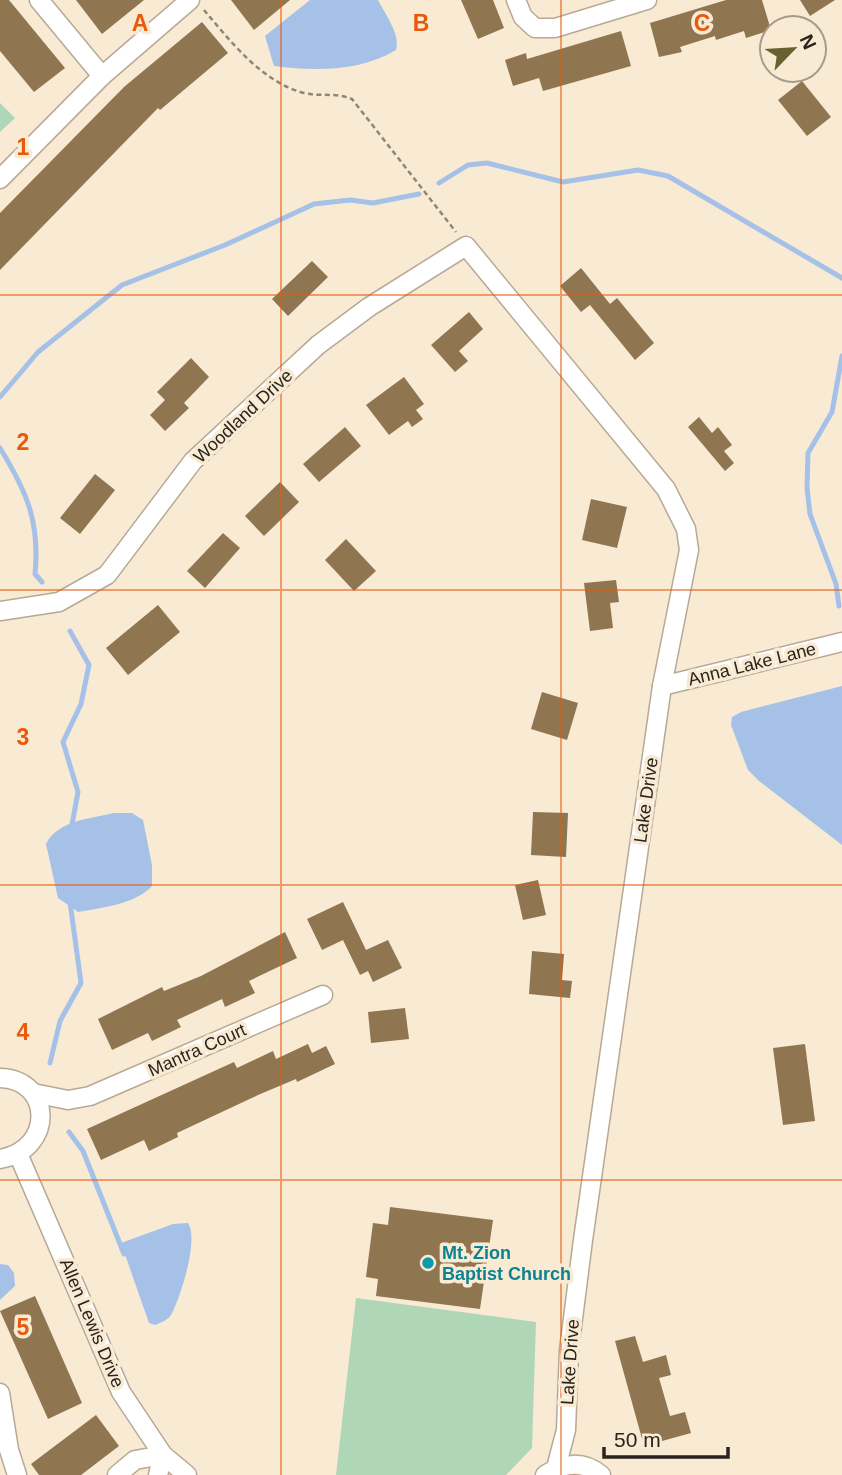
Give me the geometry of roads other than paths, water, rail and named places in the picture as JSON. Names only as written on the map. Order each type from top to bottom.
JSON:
[{"type":"street","points":[[39,0],[102,76]]},
{"type":"street","points":[[516,0],[523,17],[535,28],[555,28],[647,0]]},
{"type":"street","points":[[0,179],[102,76],[196,5]]},
{"type":"street","name":"Woodland Drive","points":[[0,611],[59,602],[107,575],[193,461],[318,345],[369,307],[467,246]]},
{"type":"street","name":"Lake Drive","points":[[467,246],[666,489],[687,529],[689,550],[662,686],[572,1321],[566,1430],[551,1471]]},
{"type":"street","name":"Anna Lake Lane","points":[[662,686],[842,642]]},
{"type":"street","name":"Mantra Court","points":[[41,1120],[68,1100],[103,1091],[323,995]]},
{"type":"street","points":[[0,1078],[23,1083],[33,1093],[41,1120],[34,1141],[19,1156],[0,1159]]},
{"type":"street","name":"Mantra Court","points":[[33,1093],[68,1100]]},
{"type":"street","name":"Allen Lewis Drive","points":[[19,1156],[121,1392],[163,1455],[187,1475]]},
{"type":"street","points":[[0,1393],[9,1450],[17,1475]]},
{"type":"street","name":"Lake Drive","points":[[566,1430],[584,1466]]},
{"type":"street","points":[[117,1475],[135,1460],[163,1455],[158,1475]]},
{"type":"street","name":"Lake Drive","points":[[551,1471],[570,1464],[584,1466]]},
{"type":"street","points":[[584,1466],[601,1475]]},
{"type":"water","points":[[310,0],[378,0],[394,31],[396,50],[367,62],[337,68],[274,66],[265,36]]},
{"type":"water","points":[[842,686],[842,845],[748,770],[731,725],[732,717],[741,712]]},
{"type":"water","points":[[114,813],[132,813],[143,820],[152,865],[152,886],[128,901],[78,912],[58,898],[46,844],[51,836],[66,825]]},
{"type":"water","points":[[188,1223],[191,1230],[190,1254],[176,1305],[167,1319],[155,1325],[149,1323],[121,1243],[173,1224]]},
{"type":"water","points":[[0,1264],[8,1265],[14,1273],[15,1286],[0,1300]]},
{"type":"waterway","points":[[439,183],[468,165],[487,163],[563,182],[638,170],[668,176],[842,278]]},
{"type":"waterway","points":[[0,397],[38,352],[122,285],[225,245],[314,204],[350,200],[373,203],[419,194]]},
{"type":"waterway","points":[[839,606],[836,584],[810,514],[807,488],[808,453],[832,412],[842,356]]},
{"type":"waterway","points":[[0,448],[18,479],[30,508],[35,539],[35,574],[42,582]]},
{"type":"waterway","points":[[70,631],[89,665],[81,704],[63,742],[78,792],[71,830]]},
{"type":"waterway","points":[[50,1063],[60,1021],[81,983],[70,902]]},
{"type":"waterway","points":[[69,1132],[83,1151],[124,1254]]},
{"type":"place","name":"Mt. Zion Baptist Church","points":[[428,1263]]}]
